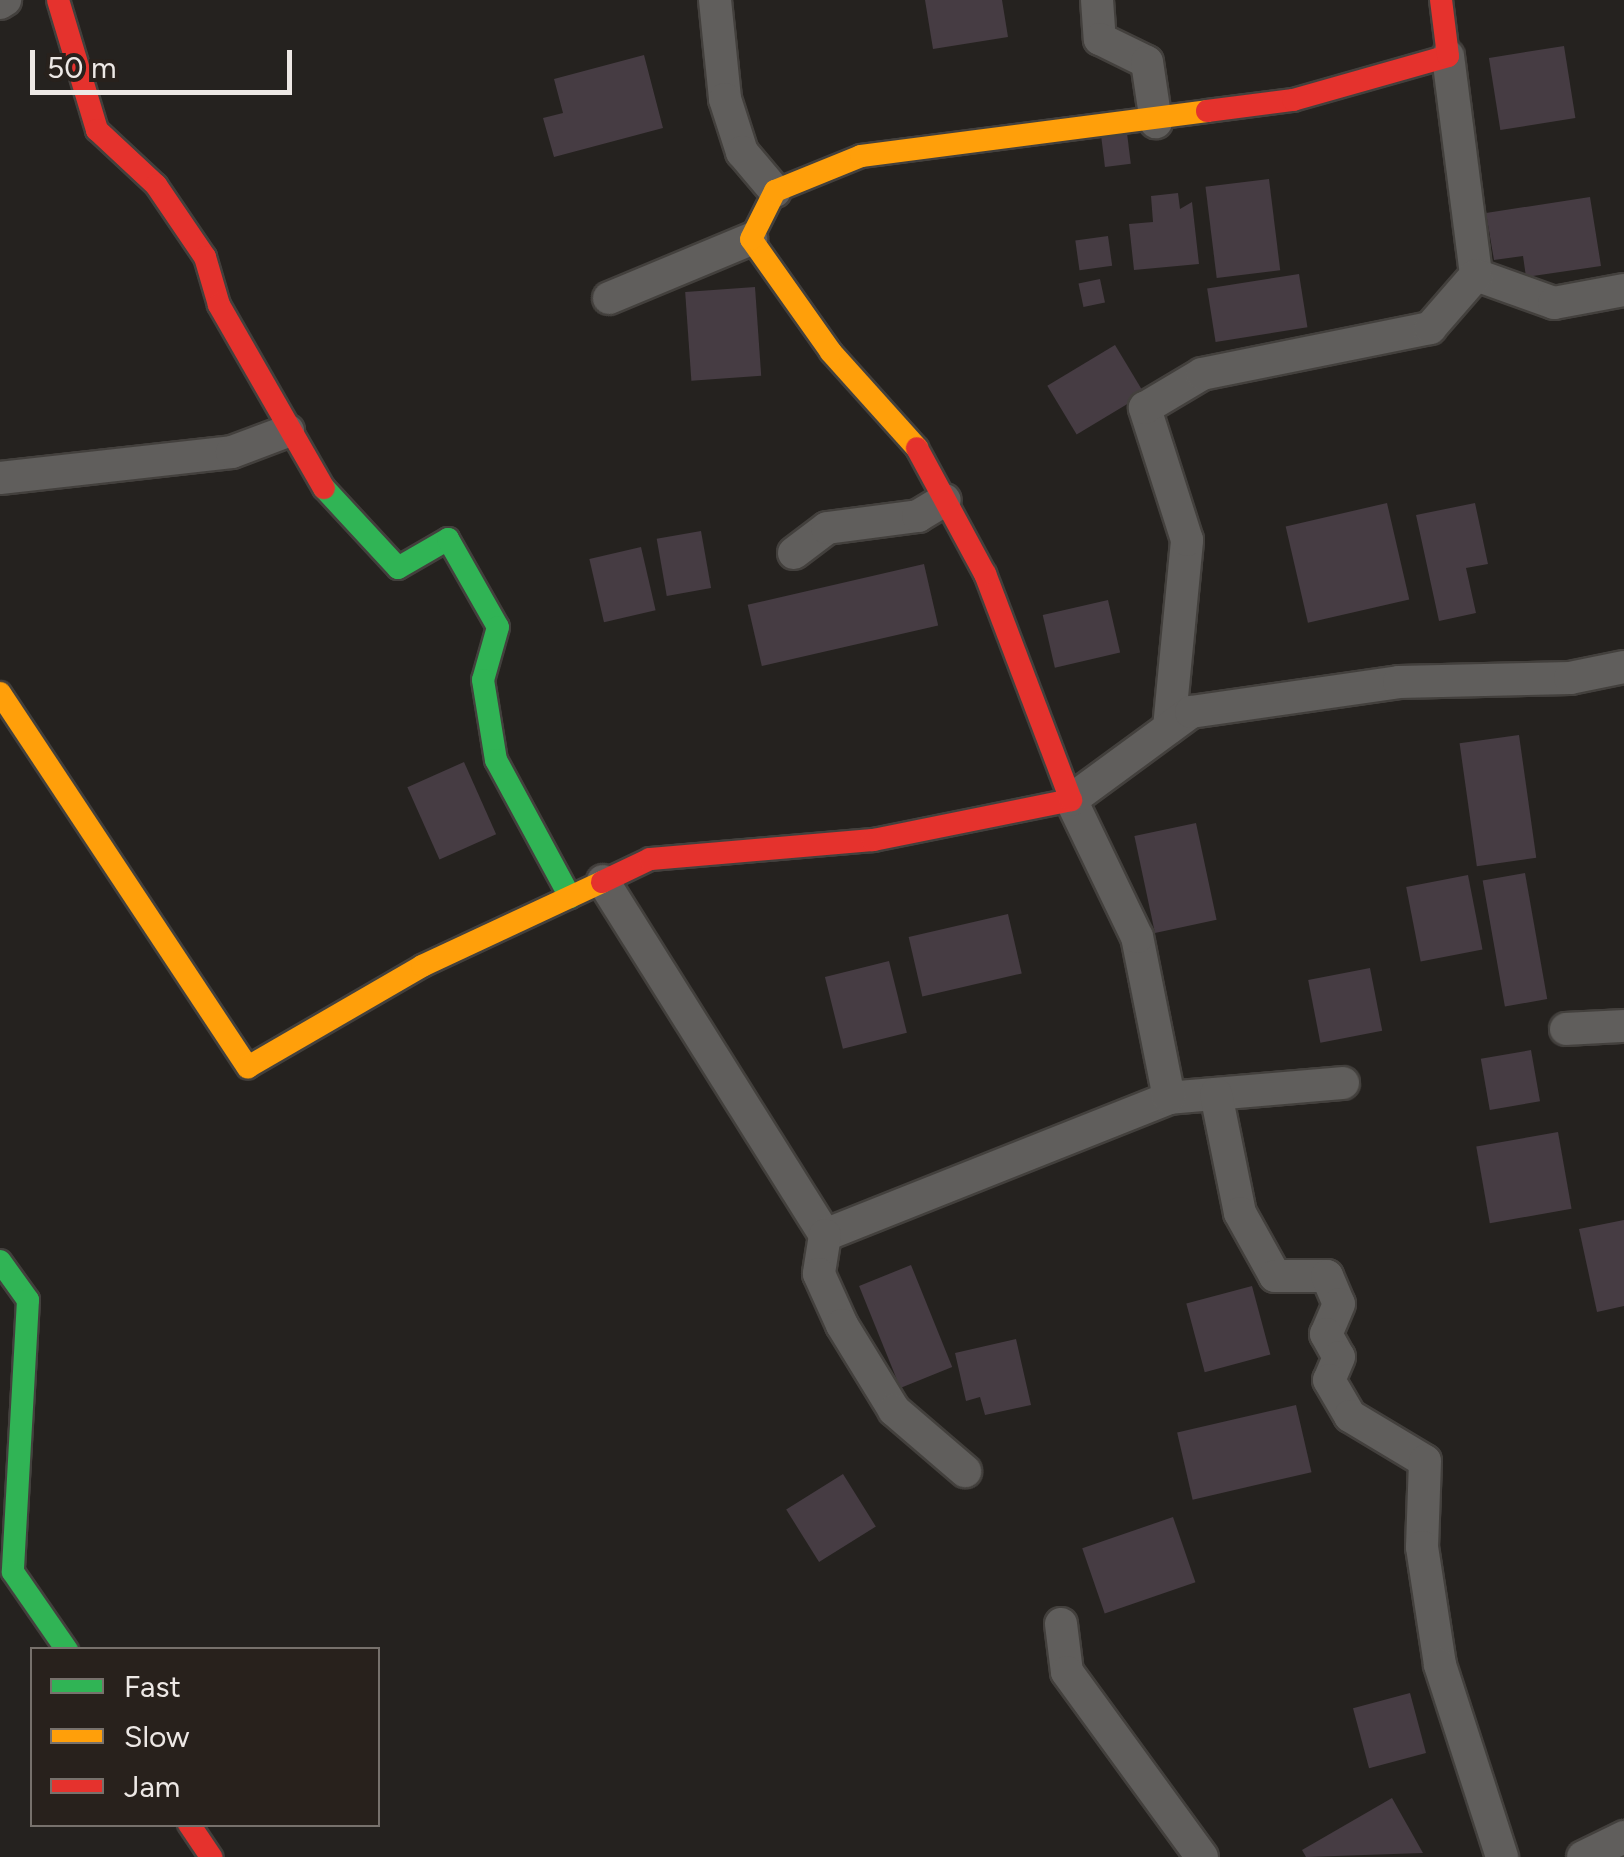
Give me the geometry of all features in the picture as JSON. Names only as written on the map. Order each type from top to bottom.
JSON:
[{"type":"street","points":[[58,0],[97,130],[156,186],[204,257],[219,305],[288,431],[326,491],[398,568],[448,539],[498,627],[483,680],[496,760],[570,897]]},
{"type":"street","points":[[715,0],[725,99],[742,152],[775,191]]},
{"type":"street","points":[[1097,0],[1100,38],[1147,62],[1156,122]]},
{"type":"street","points":[[1169,728],[1187,540],[1145,408],[1202,374],[1430,328],[1476,275],[1441,0]]},
{"type":"street","points":[[609,298],[750,239],[775,191],[861,156],[1156,122],[1293,100],[1448,56]]},
{"type":"street","points":[[750,239],[831,352],[910,437],[985,574],[1071,800],[1137,938],[1168,1098]]},
{"type":"street","points":[[1476,275],[1554,303],[1624,290]]},
{"type":"street","points":[[0,478],[232,452],[288,431]]},
{"type":"street","points":[[794,553],[826,528],[918,516],[945,500]]},
{"type":"street","points":[[0,692],[248,1067],[422,966],[650,859],[874,840],[1071,800],[1191,712],[1399,682],[1570,678],[1624,667]]},
{"type":"street","points":[[603,881],[826,1235],[819,1274],[842,1325],[894,1410],[965,1471]]},
{"type":"street","points":[[1566,1030],[1624,1026]]},
{"type":"street","points":[[826,1235],[1168,1098],[1343,1083]]},
{"type":"street","points":[[1216,1094],[1240,1213],[1276,1276],[1327,1276],[1339,1304],[1326,1334],[1339,1357],[1329,1380],[1350,1416],[1425,1461],[1422,1547],[1440,1665],[1502,1857]]},
{"type":"street","points":[[0,1261],[28,1300],[6,1581],[64,1647]]},
{"type":"street","points":[[1061,1624],[1067,1672],[1202,1857]]},
{"type":"street","points":[[191,1827],[212,1857]]},
{"type":"street","points":[[1582,1857],[1624,1837]]},
{"type":"building","points":[[925,0],[1002,0],[1008,37],[933,49]]},
{"type":"building","points":[[1564,46],[1575,118],[1500,130],[1489,58]]},
{"type":"building","points":[[644,55],[663,128],[554,157],[543,118],[563,113],[554,79]]},
{"type":"building","points":[[1127,133],[1131,164],[1105,167],[1101,136]]},
{"type":"building","points":[[1269,179],[1280,270],[1217,278],[1205,187]]},
{"type":"building","points":[[1178,193],[1180,209],[1192,202],[1199,264],[1134,270],[1129,224],[1153,222],[1151,196]]},
{"type":"building","points":[[1590,197],[1601,266],[1526,277],[1523,256],[1494,260],[1486,213]]},
{"type":"building","points":[[1108,236],[1112,266],[1079,270],[1075,241]]},
{"type":"building","points":[[1299,274],[1307,327],[1216,342],[1207,289]]},
{"type":"building","points":[[1100,279],[1105,302],[1083,307],[1078,284]]},
{"type":"building","points":[[755,287],[761,376],[691,381],[685,292]]},
{"type":"building","points":[[1115,345],[1144,394],[1077,435],[1047,386]]},
{"type":"building","points":[[1387,503],[1409,599],[1308,623],[1286,526]]},
{"type":"building","points":[[1475,503],[1488,564],[1466,568],[1476,613],[1439,621],[1416,515]]},
{"type":"building","points":[[701,531],[711,588],[667,596],[657,539]]},
{"type":"building","points":[[641,547],[656,610],[604,622],[589,559]]},
{"type":"building","points":[[924,564],[938,625],[762,666],[748,605]]},
{"type":"building","points":[[1108,600],[1120,653],[1055,668],[1043,615]]},
{"type":"building","points":[[1519,735],[1536,858],[1477,866],[1460,743]]},
{"type":"building","points":[[464,762],[496,834],[439,859],[407,787]]},
{"type":"building","points":[[1196,823],[1217,920],[1155,933],[1134,836]]},
{"type":"building","points":[[1525,873],[1547,999],[1505,1007],[1483,880]]},
{"type":"building","points":[[1468,875],[1483,950],[1421,962],[1406,887]]},
{"type":"building","points":[[1008,914],[1022,973],[922,996],[909,937]]},
{"type":"building","points":[[889,961],[907,1033],[843,1049],[825,977]]},
{"type":"building","points":[[1370,968],[1382,1031],[1320,1043],[1308,980]]},
{"type":"building","points":[[1531,1050],[1540,1101],[1490,1110],[1481,1059]]},
{"type":"building","points":[[1558,1132],[1572,1209],[1490,1223],[1476,1146]]},
{"type":"building","points":[[1624,1220],[1624,1306],[1597,1312],[1579,1229]]},
{"type":"building","points":[[911,1265],[952,1367],[900,1388],[859,1286]]},
{"type":"building","points":[[1252,1286],[1270,1355],[1205,1372],[1186,1304]]},
{"type":"building","points":[[1016,1339],[1031,1405],[985,1415],[980,1397],[966,1401],[955,1353]]},
{"type":"building","points":[[1296,1405],[1312,1472],[1193,1500],[1177,1432]]},
{"type":"building","points":[[843,1474],[876,1527],[819,1562],[786,1510]]},
{"type":"building","points":[[1173,1517],[1195,1582],[1105,1613],[1082,1548]]},
{"type":"building","points":[[1410,1693],[1426,1753],[1369,1768],[1353,1708]]},
{"type":"building","points":[[1392,1798],[1423,1853],[1306,1857],[1302,1850]]},
{"type":"traffic: fast","points":[[324,488],[398,568],[448,539],[498,627],[483,680],[496,760],[570,897]]},
{"type":"traffic: fast","points":[[0,1261],[28,1300],[13,1572],[65,1647]]},
{"type":"traffic: slow","points":[[917,448],[831,352],[751,239],[775,191],[861,156],[1207,111]]},
{"type":"traffic: slow","points":[[0,693],[248,1067],[422,966],[602,882]]},
{"type":"traffic: jam","points":[[58,0],[97,130],[156,185],[205,257],[219,305],[324,488]]},
{"type":"traffic: jam","points":[[1207,111],[1293,100],[1448,56],[1441,0]]},
{"type":"traffic: jam","points":[[602,882],[650,859],[873,840],[1071,800],[985,574],[917,448]]},
{"type":"traffic: jam","points":[[191,1827],[211,1857]]}]
